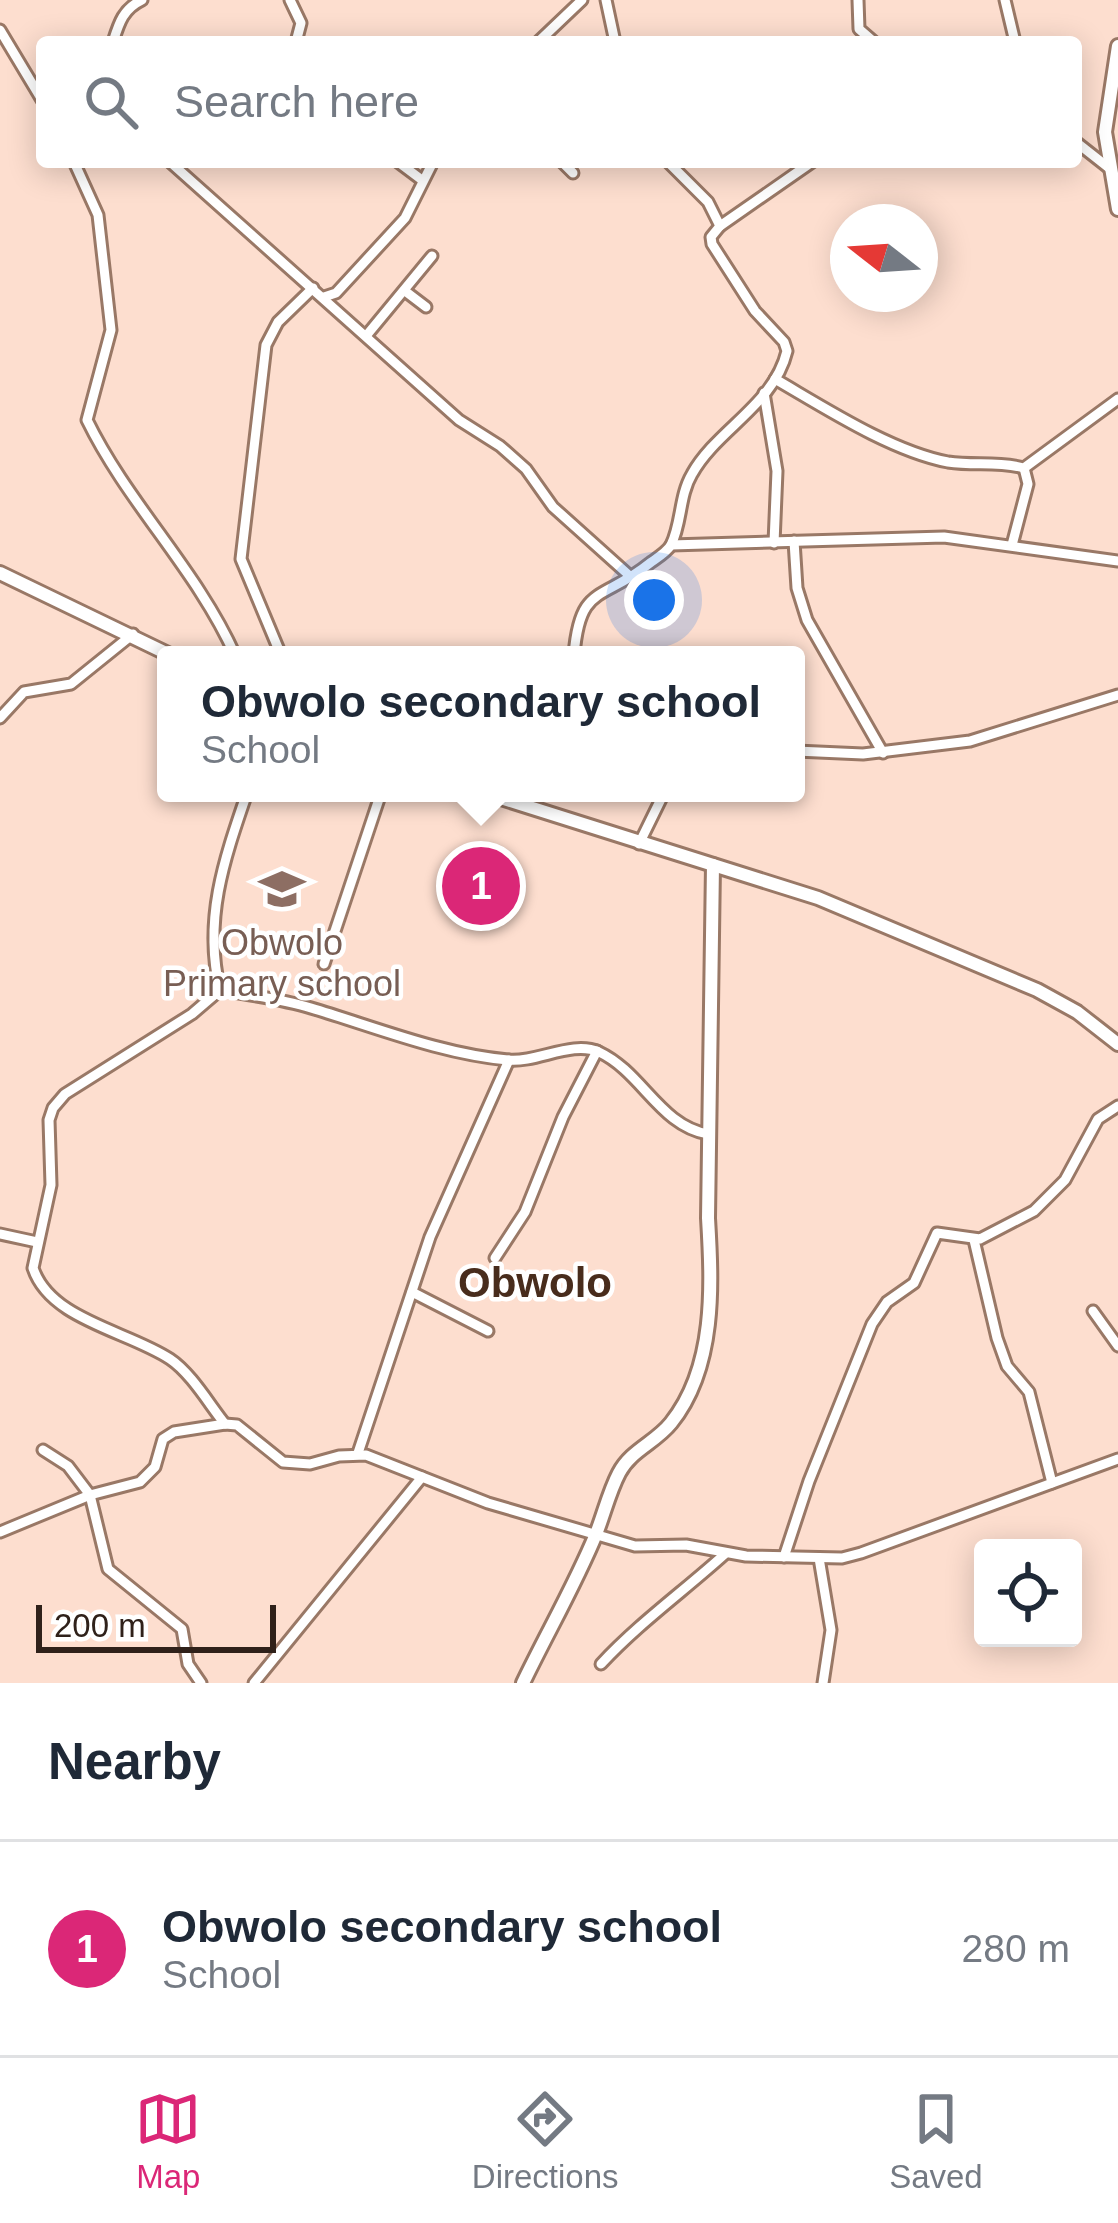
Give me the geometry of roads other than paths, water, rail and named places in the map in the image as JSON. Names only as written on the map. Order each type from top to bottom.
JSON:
[{"type":"street","points":[[115,36],[131,4],[142,0]]},
{"type":"street","points":[[290,0],[301,23],[298,36]]},
{"type":"street","points":[[544,36],[582,0]]},
{"type":"street","points":[[606,0],[614,36]]},
{"type":"street","points":[[858,0],[859,29],[867,36]]},
{"type":"street","points":[[1004,0],[1013,36]]},
{"type":"street","points":[[0,30],[36,90]]},
{"type":"street","points":[[1118,46],[1106,119],[1108,168],[1118,209]]},
{"type":"street","points":[[1082,147],[1108,168]]},
{"type":"street","points":[[77,168],[98,215],[110,330],[87,420],[151,524],[218,616],[231,646]]},
{"type":"street","points":[[177,168],[459,420],[500,446],[526,470],[553,507],[631,577]]},
{"type":"street","points":[[406,168],[422,180]]},
{"type":"street","points":[[324,297],[336,293],[363,267],[405,218],[429,168]]},
{"type":"street","points":[[567,168],[572,173]]},
{"type":"street","points":[[674,168],[717,212],[720,226]]},
{"type":"street","points":[[575,646],[580,612],[670,545],[692,472],[775,379],[787,351],[784,342],[754,310],[711,237],[803,168]]},
{"type":"street","points":[[366,336],[432,256]]},
{"type":"street","points":[[276,646],[244,571],[242,547],[266,345],[278,322],[314,288]]},
{"type":"street","points":[[405,291],[426,307]]},
{"type":"street","points":[[775,379],[832,412],[948,462],[1002,462],[1024,468]]},
{"type":"street","points":[[764,393],[777,471],[774,544]]},
{"type":"street","points":[[1024,468],[1118,399]]},
{"type":"street","points":[[1012,545],[1028,484],[1024,468]]},
{"type":"street","points":[[670,545],[944,537],[1118,561]]},
{"type":"street","points":[[794,541],[797,588],[807,620],[883,753]]},
{"type":"street","points":[[0,573],[157,648]]},
{"type":"street","points":[[0,718],[24,692],[71,684],[133,634]]},
{"type":"street","points":[[805,751],[883,753],[970,741],[1118,695]]},
{"type":"street","points":[[220,990],[214,968],[212,916],[244,802]]},
{"type":"street","points":[[323,964],[378,802]]},
{"type":"street","points":[[512,802],[818,898],[1057,1001],[1118,1044]]},
{"type":"street","points":[[639,844],[660,802]]},
{"type":"street","points":[[523,1683],[595,1537],[619,1472],[634,1452],[674,1420],[700,1361],[712,1277],[708,1134],[713,865]]},
{"type":"street","points":[[220,990],[305,1006],[389,1035],[508,1060],[597,1051],[629,1073],[684,1128],[708,1134]]},
{"type":"street","points":[[220,990],[192,1014],[65,1094],[53,1108],[49,1120],[51,1185],[33,1268],[64,1309],[170,1359],[225,1424]]},
{"type":"street","points":[[495,1258],[525,1212],[563,1117],[597,1051]]},
{"type":"street","points":[[358,1453],[430,1237],[508,1060]]},
{"type":"street","points":[[784,1557],[820,1453],[879,1310],[914,1283],[937,1233],[974,1240],[1049,1199],[1065,1180],[1098,1119],[1118,1106]]},
{"type":"street","points":[[0,1234],[37,1242]]},
{"type":"street","points":[[974,1240],[997,1338],[1007,1366],[1026,1385],[1052,1483]]},
{"type":"street","points":[[412,1292],[488,1331]]},
{"type":"street","points":[[1093,1311],[1118,1346]]},
{"type":"street","points":[[0,1532],[90,1495],[140,1482],[150,1475],[163,1439],[174,1432],[225,1424],[248,1432],[283,1462],[310,1464],[358,1453],[488,1503],[595,1537],[635,1546],[686,1545],[784,1557],[861,1553],[1118,1459]]},
{"type":"street","points":[[43,1450],[68,1466],[90,1495],[108,1569],[182,1629],[188,1664],[200,1683]]},
{"type":"street","points":[[254,1683],[422,1477]]},
{"type":"street","points":[[601,1664],[635,1627],[665,1608],[726,1552]]},
{"type":"street","points":[[819,1558],[831,1630],[823,1683]]},
{"type":"place","name":"Obwolo secondary school","points":[[481,886]]},
{"type":"place","name":"Obwolo Primary school","points":[[282,889]]},
{"type":"district","name":"Obwolo","points":[[535,1282]]}]
